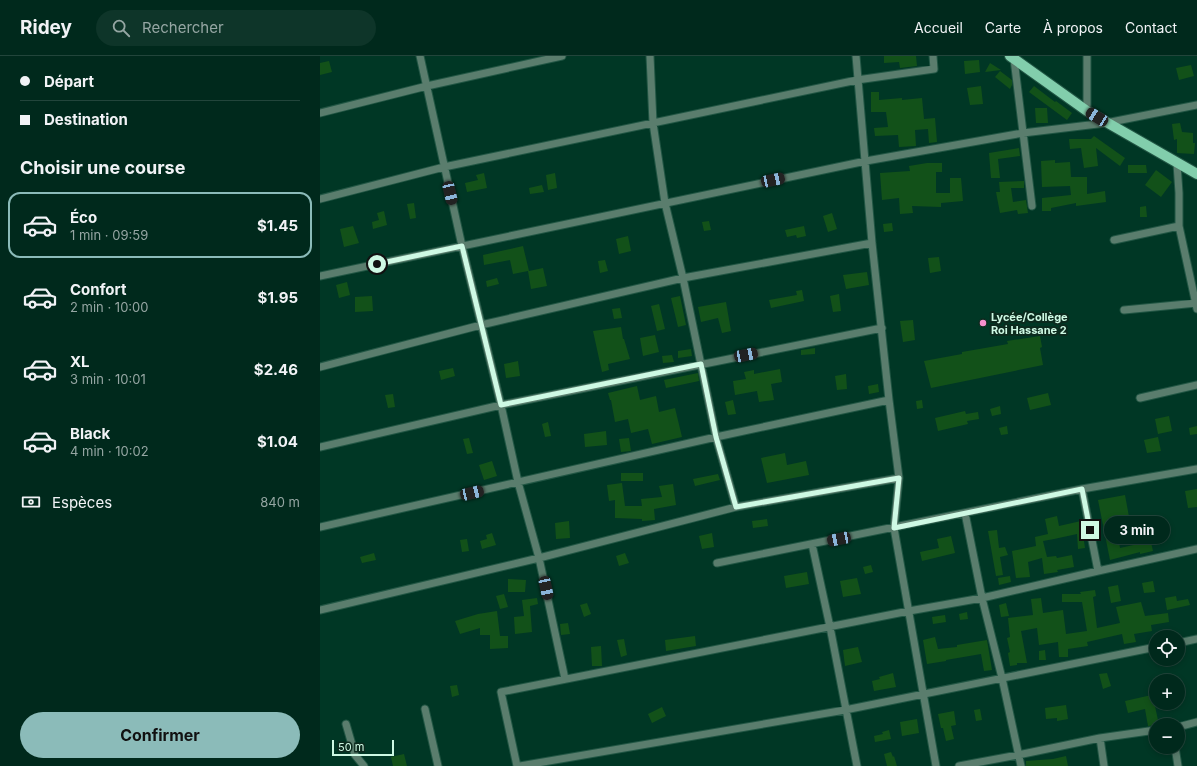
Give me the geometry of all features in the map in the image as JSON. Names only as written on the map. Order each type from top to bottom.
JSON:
[{"type":"main road","points":[[1012,57],[1087,111],[1177,164],[1197,174]]},
{"type":"street","points":[[420,56],[462,246],[501,405],[518,482],[539,558],[565,679]]},
{"type":"street","points":[[320,113],[427,86],[562,56]]},
{"type":"street","points":[[650,56],[653,123],[665,203],[683,278],[716,437],[736,507]]},
{"type":"street","points":[[856,56],[872,243],[899,478],[894,528],[936,766]]},
{"type":"street","points":[[320,199],[444,167],[857,80],[934,69],[933,56]]},
{"type":"street","points":[[1087,56],[1087,111]]},
{"type":"street","points":[[1012,57],[1032,206]]},
{"type":"street","points":[[320,276],[866,161],[1023,133],[1106,123],[1197,105]]},
{"type":"street","points":[[1124,310],[1197,305],[1179,226],[1177,164]]},
{"type":"street","points":[[1114,240],[1179,226]]},
{"type":"street","points":[[320,367],[481,326],[683,278],[872,243]]},
{"type":"street","points":[[320,447],[501,405],[882,328]]},
{"type":"street","points":[[1140,398],[1197,385]]},
{"type":"street","points":[[320,527],[716,437],[889,400]]},
{"type":"street","points":[[717,563],[1082,489],[1197,469]]},
{"type":"street","points":[[320,610],[539,558],[736,507],[899,478]]},
{"type":"street","points":[[1082,489],[1098,571]]},
{"type":"street","points":[[965,513],[982,598],[1002,678],[1021,766]]},
{"type":"street","points":[[812,544],[830,627],[856,766]]},
{"type":"street","points":[[517,766],[501,692],[909,611],[982,598],[1197,549]]},
{"type":"street","points":[[1185,642],[1197,639]]},
{"type":"street","points":[[520,766],[845,710],[1149,648]]},
{"type":"street","points":[[424,709],[438,766]]},
{"type":"street","points":[[1185,725],[1197,722]]},
{"type":"street","points":[[346,724],[355,755],[364,766]]},
{"type":"street","points":[[959,766],[1100,738],[1149,731]]},
{"type":"street","points":[[1100,738],[1104,766]]},
{"type":"street","points":[[1176,754],[1178,766]]},
{"type":"building","points":[[884,56],[916,56],[917,66],[900,68],[899,62],[884,63]]},
{"type":"building","points":[[979,60],[980,72],[965,74],[964,61]]},
{"type":"building","points":[[329,61],[332,72],[320,75],[320,63]]},
{"type":"building","points":[[990,63],[1001,70],[985,72]]},
{"type":"building","points":[[1191,65],[1194,76],[1179,80],[1176,68]]},
{"type":"building","points":[[1000,71],[1012,80],[1010,89],[995,77]]},
{"type":"building","points":[[981,86],[983,104],[970,105],[967,88]]},
{"type":"building","points":[[1034,86],[1072,113],[1067,120],[1029,92]]},
{"type":"building","points":[[871,92],[879,92],[879,100],[922,98],[924,119],[935,118],[937,142],[929,143],[928,129],[915,130],[916,146],[899,147],[898,135],[875,136],[874,128],[888,127],[886,112],[871,112]]},
{"type":"building","points":[[1035,108],[1047,108],[1048,123],[1036,123]]},
{"type":"building","points":[[1180,123],[1182,132],[1193,133],[1193,143],[1195,143],[1194,154],[1177,153],[1177,139],[1174,140],[1172,124]]},
{"type":"building","points":[[1094,136],[1125,158],[1120,166],[1096,148],[1098,166],[1084,168],[1081,148],[1070,149],[1069,139],[1091,139]]},
{"type":"building","points":[[1019,148],[1020,156],[998,159],[1000,178],[991,178],[989,153]]},
{"type":"building","points":[[1055,160],[1055,163],[1070,162],[1071,177],[1087,177],[1087,194],[1105,191],[1106,202],[1076,206],[1076,203],[1051,208],[1051,211],[1042,211],[1042,198],[1071,195],[1070,186],[1042,187],[1041,161]]},
{"type":"building","points":[[927,163],[942,163],[942,172],[936,172],[936,193],[950,193],[950,178],[961,178],[963,201],[941,203],[941,207],[912,206],[913,213],[900,214],[899,198],[882,200],[880,173],[910,171],[909,166]]},
{"type":"building","points":[[1128,165],[1146,165],[1147,173],[1128,173]]},
{"type":"building","points":[[1156,170],[1172,182],[1161,197],[1145,185]]},
{"type":"building","points":[[484,173],[487,188],[467,192],[465,183],[478,180],[476,175]]},
{"type":"building","points":[[555,173],[557,188],[548,190],[546,175]]},
{"type":"building","points":[[1024,181],[1024,188],[1011,188],[1013,202],[1026,200],[1028,213],[1018,214],[1017,210],[1000,213],[996,192],[1000,192],[999,182]]},
{"type":"building","points":[[542,185],[544,192],[530,194],[529,188]]},
{"type":"building","points":[[414,203],[416,218],[410,219],[407,204]]},
{"type":"building","points":[[1146,206],[1147,217],[1140,217],[1140,207]]},
{"type":"building","points":[[384,211],[387,225],[373,229],[372,222],[379,220],[377,213]]},
{"type":"building","points":[[832,213],[837,229],[828,232],[823,216]]},
{"type":"building","points":[[709,221],[711,230],[704,231],[702,222]]},
{"type":"building","points":[[892,223],[893,231],[884,232],[883,224]]},
{"type":"building","points":[[353,226],[359,243],[344,247],[340,229]]},
{"type":"building","points":[[804,226],[806,236],[797,238],[796,235],[787,237],[785,230]]},
{"type":"building","points":[[628,236],[631,251],[619,254],[616,239]]},
{"type":"building","points":[[523,246],[529,271],[543,268],[547,286],[531,289],[528,271],[513,274],[510,260],[484,265],[483,255]]},
{"type":"building","points":[[939,257],[941,271],[930,273],[928,258]]},
{"type":"building","points":[[605,260],[608,271],[600,273],[598,261]]},
{"type":"building","points":[[867,272],[869,285],[846,289],[843,275]]},
{"type":"building","points":[[497,278],[499,284],[487,287],[486,281]]},
{"type":"building","points":[[347,282],[350,295],[339,298],[336,285]]},
{"type":"building","points":[[802,290],[804,301],[771,308],[769,300],[797,295],[796,291]]},
{"type":"building","points":[[839,294],[841,311],[833,312],[830,296]]},
{"type":"building","points":[[372,296],[373,311],[355,312],[355,297]]},
{"type":"building","points":[[680,296],[686,325],[678,327],[671,298]]},
{"type":"building","points":[[726,302],[731,331],[722,333],[718,318],[701,322],[698,307]]},
{"type":"building","points":[[659,304],[665,329],[657,331],[651,306]]},
{"type":"building","points":[[620,308],[622,318],[614,319],[612,309]]},
{"type":"building","points":[[913,320],[915,340],[903,342],[900,321]]},
{"type":"building","points":[[621,327],[623,339],[630,359],[608,364],[609,370],[602,372],[593,331]]},
{"type":"building","points":[[655,335],[659,352],[643,356],[640,338]]},
{"type":"building","points":[[1040,336],[1042,347],[1040,348],[1043,365],[931,388],[924,361],[962,354],[962,352],[1008,344],[1007,341]]},
{"type":"building","points":[[815,348],[815,354],[801,355],[801,350]]},
{"type":"building","points":[[691,349],[692,356],[678,358],[678,351]]},
{"type":"building","points":[[672,355],[674,362],[663,363],[662,356]]},
{"type":"building","points":[[518,361],[520,376],[506,378],[504,364]]},
{"type":"building","points":[[453,368],[455,376],[441,380],[439,371]]},
{"type":"building","points":[[780,369],[782,382],[771,384],[774,400],[759,402],[757,391],[735,395],[733,381],[746,379],[744,372],[754,370],[754,374]]},
{"type":"building","points":[[698,373],[699,381],[666,388],[664,380]]},
{"type":"building","points":[[846,374],[847,389],[837,390],[835,376]]},
{"type":"building","points":[[878,384],[879,392],[869,394],[868,386]]},
{"type":"building","points":[[637,386],[640,400],[656,396],[659,412],[675,408],[682,437],[652,444],[648,429],[631,433],[628,419],[615,422],[611,400],[608,393]]},
{"type":"building","points":[[1048,393],[1051,405],[1030,410],[1027,398]]},
{"type":"building","points":[[393,394],[395,407],[388,408],[385,395]]},
{"type":"building","points":[[733,400],[736,414],[728,415],[725,402]]},
{"type":"building","points":[[922,400],[923,408],[917,409],[916,401]]},
{"type":"building","points":[[1000,406],[1001,414],[992,416],[990,409]]},
{"type":"building","points":[[965,411],[966,414],[978,412],[979,419],[967,421],[968,424],[938,431],[935,418]]},
{"type":"building","points":[[1169,416],[1172,431],[1158,434],[1155,419]]},
{"type":"building","points":[[548,422],[551,436],[545,437],[542,424]]},
{"type":"building","points":[[1007,426],[1008,434],[1001,435],[999,428]]},
{"type":"building","points":[[1197,426],[1197,434],[1190,435],[1189,428]]},
{"type":"building","points":[[606,431],[607,445],[585,447],[584,434]]},
{"type":"building","points":[[1158,437],[1161,451],[1147,453],[1144,440]]},
{"type":"building","points":[[469,438],[473,453],[467,454],[463,439]]},
{"type":"building","points":[[629,438],[631,451],[621,452],[619,439]]},
{"type":"building","points":[[785,453],[787,465],[806,461],[809,475],[767,483],[761,458]]},
{"type":"building","points":[[492,461],[497,476],[484,480],[479,465]]},
{"type":"building","points":[[621,473],[643,473],[643,481],[621,481]]},
{"type":"building","points":[[718,474],[720,480],[695,486],[693,479]]},
{"type":"building","points":[[622,483],[625,506],[642,506],[641,499],[662,497],[659,486],[673,484],[676,505],[654,509],[655,520],[642,521],[642,519],[615,518],[615,500],[609,501],[607,485]]},
{"type":"building","points":[[1197,489],[1197,507],[1188,508],[1185,491]]},
{"type":"building","points":[[1125,495],[1130,522],[1116,525],[1120,548],[1138,544],[1134,522],[1146,520],[1153,551],[1140,554],[1140,552],[1110,560],[1098,500]]},
{"type":"building","points":[[1057,516],[1059,526],[1081,521],[1085,548],[1078,549],[1077,534],[1043,541],[1047,557],[1056,556],[1057,558],[1072,555],[1074,567],[1057,570],[1058,572],[1044,574],[1042,558],[1028,562],[1030,577],[1016,578],[1012,551],[1036,546],[1035,537],[1048,534],[1045,519]]},
{"type":"building","points":[[767,519],[768,526],[753,528],[752,521]]},
{"type":"building","points":[[569,521],[570,538],[556,539],[555,523]]},
{"type":"building","points":[[997,530],[999,548],[1005,547],[1008,555],[1000,557],[1003,575],[996,576],[988,531]]},
{"type":"building","points":[[492,533],[496,545],[482,549],[480,541],[487,539],[486,535]]},
{"type":"building","points":[[712,533],[714,547],[702,549],[699,536]]},
{"type":"building","points":[[951,536],[955,553],[922,561],[920,552],[939,548],[937,539]]},
{"type":"building","points":[[467,539],[469,551],[462,552],[460,540]]},
{"type":"building","points":[[374,553],[376,560],[362,563],[360,557]]},
{"type":"building","points":[[625,553],[629,563],[619,566],[616,556]]},
{"type":"building","points":[[871,565],[873,572],[865,574],[863,567]]},
{"type":"building","points":[[807,572],[809,584],[786,588],[784,576]]},
{"type":"building","points":[[1010,576],[1011,582],[999,585],[998,578]]},
{"type":"building","points":[[857,578],[861,594],[843,597],[840,581]]},
{"type":"building","points":[[508,579],[526,580],[525,592],[508,592]]},
{"type":"building","points":[[1153,581],[1155,592],[1144,593],[1142,583]]},
{"type":"building","points":[[1118,585],[1121,601],[1111,603],[1108,587]]},
{"type":"building","points":[[1095,590],[1096,596],[1093,597],[1097,628],[1120,623],[1116,607],[1141,602],[1145,616],[1168,613],[1169,622],[1151,625],[1152,630],[1149,630],[1149,632],[1134,634],[1136,642],[1124,644],[1122,634],[1087,642],[1088,646],[1068,649],[1068,657],[1059,657],[1058,642],[1039,645],[1037,628],[1021,631],[1027,663],[1017,663],[1017,665],[1010,666],[1008,653],[1010,652],[1007,638],[1010,637],[1008,618],[1033,615],[1031,599],[1041,598],[1043,613],[1063,610],[1066,634],[1087,631],[1082,602],[1062,602],[1062,594],[1081,594],[1080,592]]},
{"type":"building","points":[[504,594],[508,607],[500,609],[496,596]]},
{"type":"building","points":[[1176,596],[1177,601],[1188,599],[1190,605],[1167,610],[1165,598]]},
{"type":"building","points":[[537,598],[538,604],[530,606],[532,632],[515,634],[514,617],[524,616],[522,600]]},
{"type":"building","points":[[587,603],[591,614],[584,617],[580,605]]},
{"type":"building","points":[[1006,603],[1009,616],[1001,617],[999,605]]},
{"type":"building","points":[[497,611],[500,636],[508,636],[508,648],[490,649],[490,635],[480,635],[480,628],[460,634],[455,621],[478,614]]},
{"type":"building","points":[[967,612],[968,619],[960,620],[959,614]]},
{"type":"building","points":[[945,615],[946,622],[933,624],[932,617]]},
{"type":"building","points":[[568,623],[570,634],[561,635],[560,624]]},
{"type":"building","points":[[695,636],[696,646],[666,651],[665,640]]},
{"type":"building","points":[[935,637],[938,649],[957,647],[957,645],[987,640],[992,670],[984,671],[981,654],[927,664],[923,640]]},
{"type":"building","points":[[624,639],[627,655],[621,657],[617,640]]},
{"type":"building","points":[[601,646],[602,666],[592,666],[591,647]]},
{"type":"building","points":[[858,647],[862,662],[845,666],[843,650]]},
{"type":"building","points":[[1045,650],[1046,660],[1039,660],[1039,651]]},
{"type":"building","points":[[893,673],[896,687],[874,691],[872,681],[880,679],[879,677]]},
{"type":"building","points":[[1107,673],[1111,686],[1103,689],[1099,674]]},
{"type":"building","points":[[457,685],[459,695],[452,697],[450,686]]},
{"type":"building","points":[[1149,696],[1149,710],[1156,710],[1158,718],[1149,718],[1148,726],[1145,709],[1128,713],[1125,701]]},
{"type":"building","points":[[1066,705],[1068,719],[1057,721],[1057,718],[1046,719],[1045,708]]},
{"type":"building","points":[[662,707],[666,716],[652,723],[648,714]]},
{"type":"building","points":[[980,709],[982,720],[976,721],[974,710]]},
{"type":"building","points":[[954,711],[956,725],[951,726],[954,739],[946,741],[938,714]]},
{"type":"building","points":[[917,719],[919,733],[902,736],[900,722]]},
{"type":"building","points":[[889,730],[891,739],[875,742],[874,736],[883,734],[882,732]]},
{"type":"building","points":[[891,752],[897,766],[887,766],[884,754]]},
{"type":"building","points":[[404,754],[407,766],[393,766],[391,757]]},
{"type":"building","points":[[1066,756],[1068,766],[1026,766],[1026,761],[1053,759]]},
{"type":"place","name":"Lycée/Collège Roi Hassane 2","points":[[983,323]]},
{"type":"route","points":[[377,264],[462,246],[501,405],[701,364],[716,437],[736,507],[899,478],[894,528],[1082,489],[1090,530]]}]
